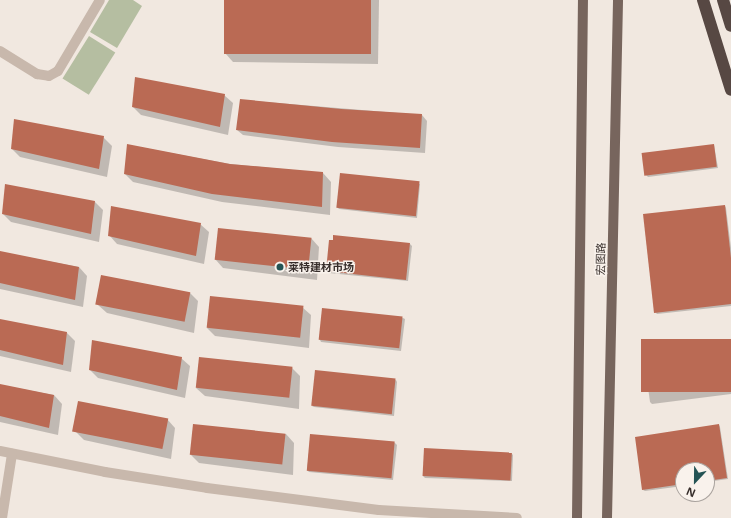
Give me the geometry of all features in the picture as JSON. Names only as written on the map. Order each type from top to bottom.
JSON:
[{"type":"highway","points":[[703,0],[731,90]]},
{"type":"highway","points":[[723,0],[731,26]]},
{"type":"main road","name":"宏图路","points":[[577,518],[583,0]]},
{"type":"main road","name":"宏图路","points":[[607,518],[618,0]]},
{"type":"lane","points":[[0,51],[37,74],[49,76],[58,71],[100,0]]},
{"type":"lane","points":[[0,451],[105,472],[379,514],[516,518]]},
{"type":"lane","points":[[2,518],[12,454]]},
{"type":"green space","points":[[109,0],[133,0],[142,6],[117,48],[90,32]]},
{"type":"green space","points":[[89,36],[115,52],[89,95],[63,78]]},
{"type":"building","points":[[224,0],[371,0],[371,54],[224,54]]},
{"type":"building","points":[[135,77],[225,94],[220,127],[132,107]]},
{"type":"building","points":[[240,99],[341,109],[422,114],[420,148],[332,142],[236,130]]},
{"type":"building","points":[[14,119],[104,136],[99,169],[11,149]]},
{"type":"building","points":[[127,144],[230,164],[323,172],[322,207],[212,194],[124,174]]},
{"type":"building","points":[[714,144],[717,167],[644,176],[642,153]]},
{"type":"building","points":[[340,173],[420,181],[416,216],[336,208]]},
{"type":"building","points":[[5,184],[95,201],[91,234],[2,214]]},
{"type":"building","points":[[725,205],[731,258],[731,304],[654,313],[643,214]]},
{"type":"building","points":[[111,206],[201,223],[196,256],[108,236]]},
{"type":"building","points":[[218,228],[311,238],[308,270],[215,260]]},
{"type":"building","points":[[333,235],[410,243],[406,280],[326,271],[329,240],[333,240]]},
{"type":"building","points":[[0,251],[79,267],[75,300],[0,283]]},
{"type":"building","points":[[101,275],[190,292],[185,322],[95,304]]},
{"type":"building","points":[[210,296],[303,306],[300,338],[207,328]]},
{"type":"building","points":[[322,308],[403,316],[399,348],[319,340]]},
{"type":"building","points":[[0,319],[67,332],[63,365],[0,350]]},
{"type":"building","points":[[641,339],[731,339],[731,392],[641,392]]},
{"type":"building","points":[[92,340],[182,357],[177,390],[89,370]]},
{"type":"building","points":[[199,357],[292,367],[289,398],[196,388]]},
{"type":"building","points":[[315,370],[396,378],[392,414],[311,406]]},
{"type":"building","points":[[0,384],[54,395],[49,428],[0,416]]},
{"type":"building","points":[[78,401],[168,419],[162,449],[72,431]]},
{"type":"building","points":[[193,424],[285,434],[282,465],[190,455]]},
{"type":"building","points":[[719,424],[727,478],[715,480],[715,462],[675,462],[675,485],[642,490],[635,437]]},
{"type":"building","points":[[310,434],[395,441],[391,478],[307,471]]},
{"type":"building","points":[[424,448],[512,453],[510,481],[423,476]]},
{"type":"place","name":"莱特建材市场","points":[[280,267]]}]
